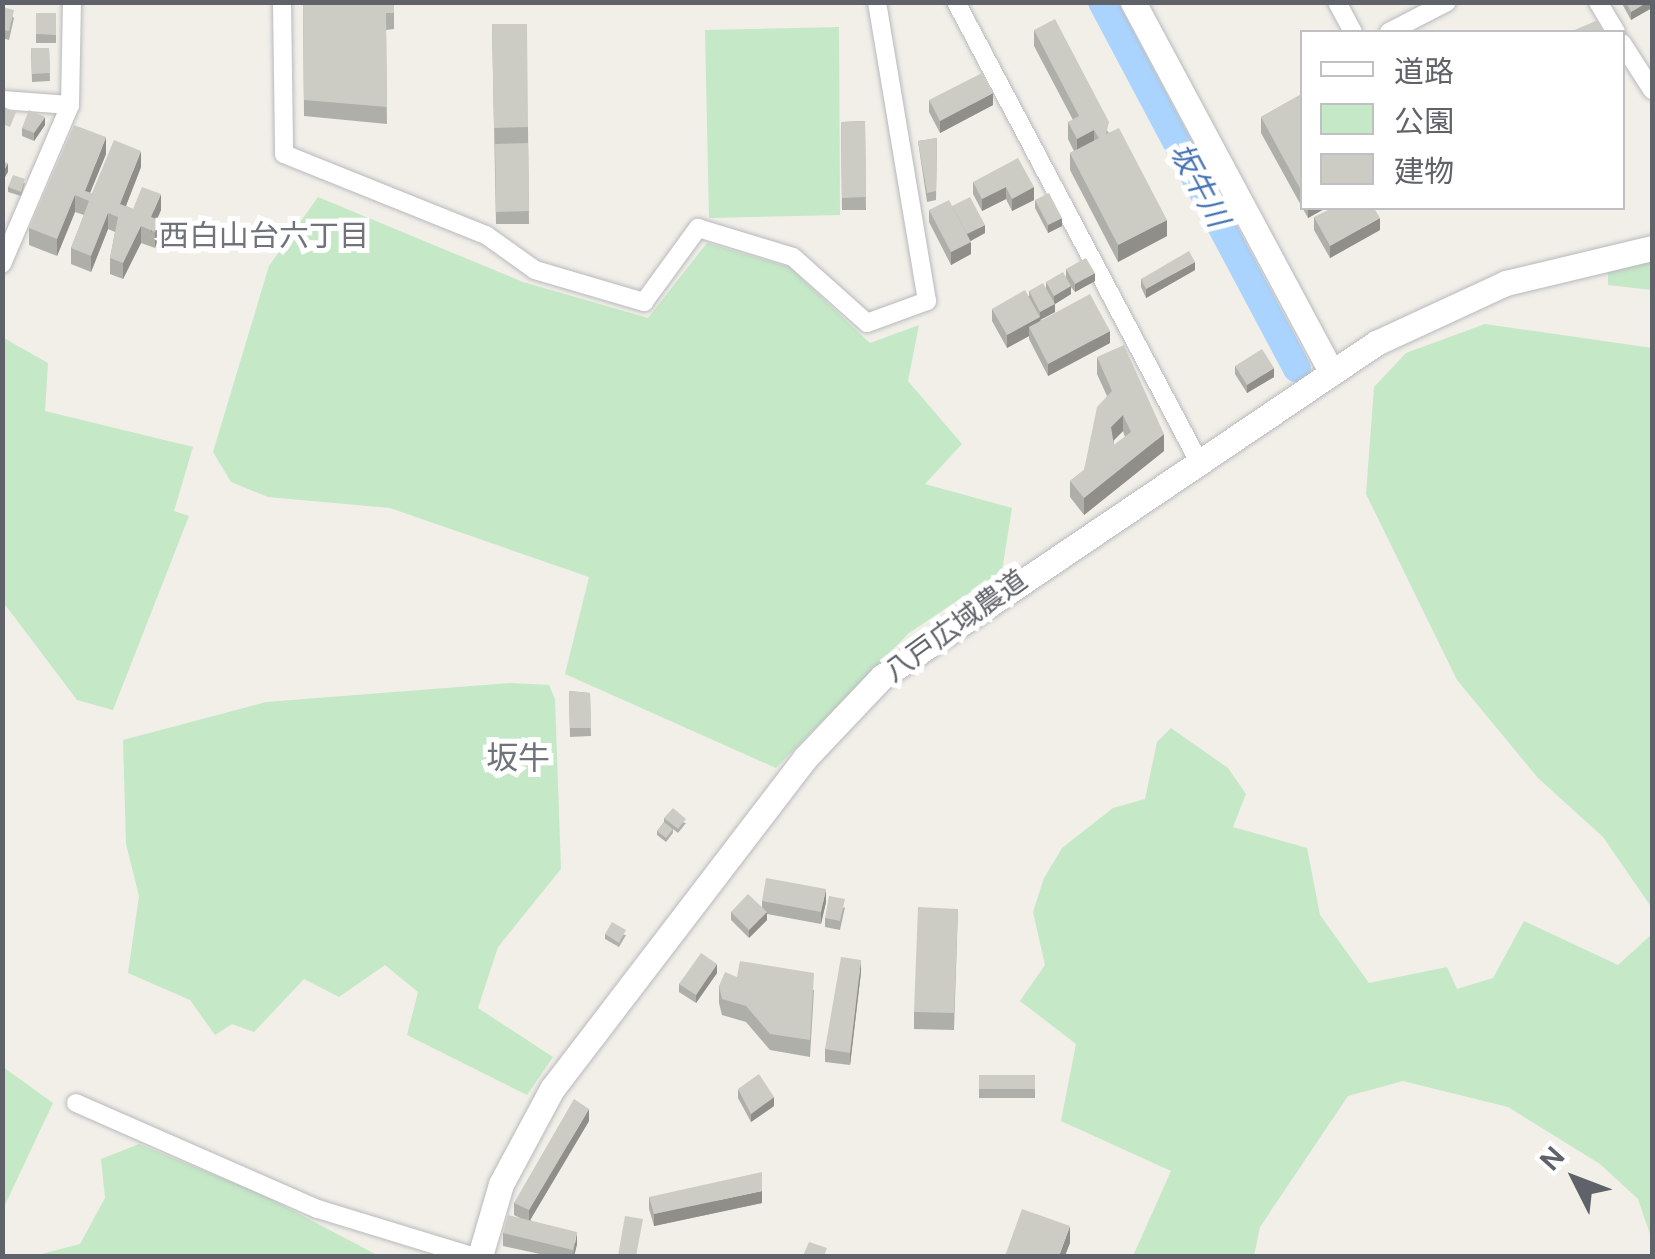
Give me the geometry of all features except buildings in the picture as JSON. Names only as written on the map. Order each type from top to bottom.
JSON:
[{"type":"street","points":[[2,264],[70,105],[72,2]]},
{"type":"street","points":[[282,2],[284,154],[486,235],[534,270],[644,302],[698,228],[793,257],[867,323],[927,301],[877,2]]},
{"type":"street","points":[[956,2],[1198,460]]},
{"type":"street","points":[[1133,2],[1331,372]]},
{"type":"street","points":[[1337,2],[1352,30]]},
{"type":"street","points":[[1393,30],[1447,2]]},
{"type":"street","points":[[1598,2],[1615,30]]},
{"type":"street","points":[[1625,48],[1652,90]]},
{"type":"street","points":[[2,100],[70,105]]},
{"type":"street","name":"八戸広域農道","points":[[480,1256],[501,1184],[552,1089],[805,758],[882,678],[1331,372],[1506,282],[1652,248]]},
{"type":"street","points":[[76,1103],[318,1209],[472,1256]]},
{"type":"green space","points":[[839,27],[840,215],[709,218],[705,30]]},
{"type":"green space","points":[[318,197],[523,282],[648,318],[707,243],[789,267],[870,343],[919,325],[908,381],[962,444],[925,484],[1012,508],[1002,571],[909,633],[776,768],[565,674],[589,577],[390,508],[268,497],[231,482],[213,452],[269,266]]},
{"type":"green space","points":[[1652,260],[1652,290],[1608,285],[1608,272]]},
{"type":"green space","points":[[1485,324],[1652,348],[1652,908],[1603,837],[1538,778],[1457,680],[1366,494],[1374,387],[1406,353]]},
{"type":"green space","points":[[2,337],[48,363],[45,411],[193,447],[174,511],[189,516],[113,710],[77,700],[3,602]]},
{"type":"green space","points":[[511,683],[549,685],[555,699],[561,869],[498,947],[478,1008],[553,1057],[527,1095],[407,1035],[418,992],[385,965],[339,997],[304,979],[254,1032],[232,1024],[215,1035],[190,1000],[128,973],[139,896],[126,844],[123,740],[266,702]]},
{"type":"green space","points":[[1171,728],[1228,768],[1246,794],[1233,827],[1307,848],[1320,915],[1369,983],[1447,967],[1457,989],[1493,978],[1524,921],[1618,965],[1652,934],[1652,1240],[1638,1199],[1600,1164],[1508,1107],[1403,1081],[1348,1096],[1260,1227],[1254,1256],[1133,1256],[1171,1171],[1061,1121],[1076,1044],[1020,1001],[1045,965],[1033,912],[1044,878],[1062,848],[1113,808],[1145,799],[1157,742]]},
{"type":"green space","points":[[3,1067],[53,1103],[3,1209]]},
{"type":"green space","points":[[139,1144],[263,1195],[379,1256],[34,1256],[80,1244],[105,1198],[101,1159]]},
{"type":"waterway","name":"坂牛川","points":[[1102,2],[1297,368]]},
{"type":"district","name":"西白山台六丁目","points":[[264,236]]},
{"type":"district","name":"坂牛","points":[[518,758]]}]
